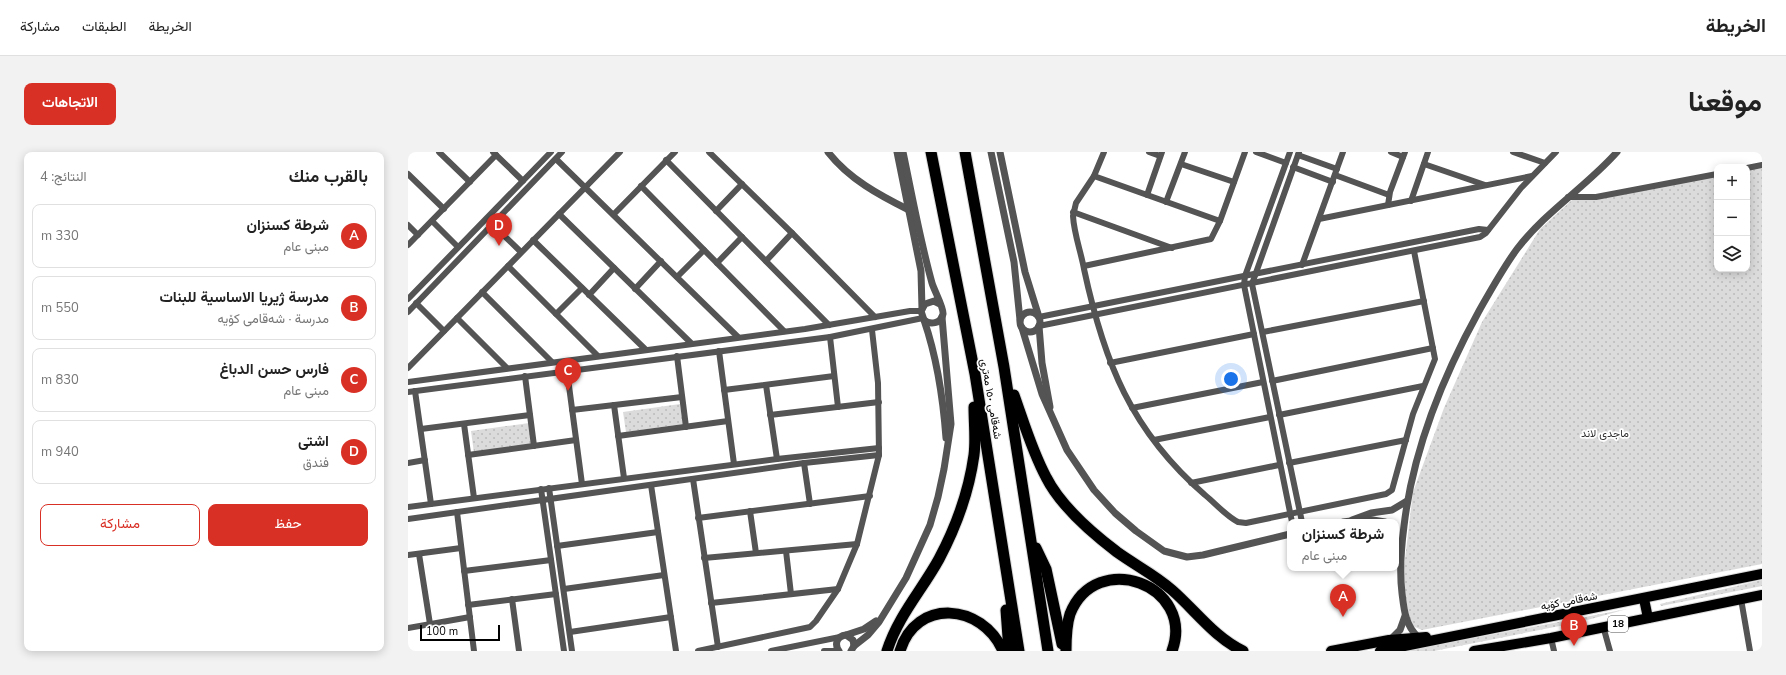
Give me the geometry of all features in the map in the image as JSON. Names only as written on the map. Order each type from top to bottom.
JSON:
[{"type":"highway","name":"شەقامی ١٥٠ مەتری","points":[[932,152],[975,374],[1019,651]]},
{"type":"highway","name":"شەقامی ١٥٠ مەتری","points":[[965,152],[1004,367],[1032,539],[1048,651]]},
{"type":"highway","points":[[1004,367],[1033,450],[1046,479],[1060,499],[1088,527],[1118,552],[1165,584],[1224,639],[1244,651]]},
{"type":"highway","points":[[887,651],[903,615],[939,559],[950,537],[967,490],[974,454],[975,374]]},
{"type":"highway","points":[[1032,539],[1046,569],[1064,651]]},
{"type":"highway","points":[[1002,543],[1009,651]]},
{"type":"highway","name":"شەقامی کۆیە","points":[[1380,651],[1762,574]]},
{"type":"highway","points":[[1064,651],[1068,622],[1072,610],[1079,599],[1089,590],[1101,583],[1122,579],[1136,581],[1148,586],[1158,593],[1166,602],[1172,614],[1175,628],[1172,651]]},
{"type":"highway","name":"18","points":[[1475,651],[1551,638],[1603,626],[1762,595]]},
{"type":"highway","points":[[1644,599],[1648,618]]},
{"type":"highway","points":[[900,651],[907,636],[917,625],[927,619],[949,613],[972,617],[982,623],[995,636],[1003,651]]},
{"type":"highway","points":[[1332,651],[1389,640],[1418,637],[1448,638]]},
{"type":"street","points":[[439,152],[470,182]]},
{"type":"street","points":[[408,298],[551,152]]},
{"type":"street","points":[[408,312],[562,152]]},
{"type":"street","points":[[408,368],[620,152]]},
{"type":"street","points":[[614,214],[675,152]]},
{"type":"street","points":[[709,152],[875,317]]},
{"type":"street","points":[[828,152],[854,178],[884,197],[909,210]]},
{"type":"street","points":[[897,152],[921,271],[922,314],[940,380],[947,448]]},
{"type":"street","points":[[853,649],[871,632],[884,614],[906,578],[930,525],[941,483],[951,412],[945,367],[942,317],[943,310],[929,272],[903,152]]},
{"type":"street","points":[[991,152],[1014,262],[1020,320],[1040,388],[1068,450],[1094,490],[1125,522],[1164,551],[1179,556],[1195,556],[1287,535]]},
{"type":"street","points":[[1000,152],[1025,272],[1039,317],[1042,362],[1050,411]]},
{"type":"street","points":[[1104,152],[1094,176],[1076,203],[1073,212],[1073,220],[1094,315],[1110,363],[1132,408],[1154,440],[1191,483],[1238,522],[1246,523],[1390,492],[1423,386],[1434,361],[1433,348],[1414,251]]},
{"type":"street","points":[[1147,195],[1161,154],[1149,152]]},
{"type":"street","points":[[1166,202],[1185,152]]},
{"type":"street","points":[[1084,266],[1211,239],[1220,221],[1245,152]]},
{"type":"street","points":[[1256,152],[1286,163]]},
{"type":"street","points":[[1290,152],[1245,276],[1244,285],[1291,519]]},
{"type":"street","points":[[1302,265],[1344,152]]},
{"type":"street","points":[[1388,205],[1389,195],[1404,154],[1391,152]]},
{"type":"street","points":[[1411,201],[1428,152]]},
{"type":"street","points":[[1513,152],[1545,163]]},
{"type":"street","points":[[1022,328],[1030,332],[1039,326],[1480,237],[1488,230],[1532,176],[1556,152]]},
{"type":"street","points":[[1418,637],[1410,627],[1405,616],[1400,573],[1402,537],[1407,502],[1416,461],[1431,414],[1451,365],[1502,271],[1518,248],[1537,226],[1617,152]]},
{"type":"street","points":[[408,245],[470,182],[495,154],[522,181]]},
{"type":"street","points":[[1301,519],[1252,284],[1254,274],[1299,154],[1389,195]]},
{"type":"street","points":[[556,159],[614,214],[738,337]]},
{"type":"street","points":[[666,160],[829,326]]},
{"type":"street","points":[[1181,164],[1234,182]]},
{"type":"street","points":[[1424,164],[1485,186]]},
{"type":"street","points":[[1750,167],[1762,165]]},
{"type":"street","points":[[1293,167],[1333,182]]},
{"type":"street","points":[[408,174],[444,209]]},
{"type":"street","points":[[1568,197],[1591,198],[1714,175]]},
{"type":"street","points":[[1094,176],[1220,221]]},
{"type":"street","points":[[1319,219],[1532,176]]},
{"type":"street","points":[[716,211],[742,184]]},
{"type":"street","points":[[641,186],[784,332]]},
{"type":"street","points":[[1073,212],[1172,248]]},
{"type":"street","points":[[559,214],[690,344]]},
{"type":"street","points":[[432,221],[458,247]]},
{"type":"street","points":[[492,224],[521,252]]},
{"type":"street","points":[[408,225],[418,235]]},
{"type":"street","points":[[1020,320],[1023,315],[1028,312],[1034,313],[1039,317],[1478,229],[1488,230]]},
{"type":"street","points":[[766,261],[792,233]]},
{"type":"street","points":[[717,263],[742,237]]},
{"type":"street","points":[[533,240],[645,350]]},
{"type":"street","points":[[677,277],[704,250]]},
{"type":"street","points":[[635,289],[661,261]]},
{"type":"street","points":[[508,266],[598,356]]},
{"type":"street","points":[[589,295],[614,268]]},
{"type":"street","points":[[423,283],[429,289]]},
{"type":"street","points":[[556,314],[582,288]]},
{"type":"street","points":[[482,292],[552,362]]},
{"type":"street","points":[[922,314],[925,304],[931,301],[940,304]]},
{"type":"street","points":[[1263,332],[1424,301]]},
{"type":"street","points":[[416,303],[444,331]]},
{"type":"street","points":[[408,382],[829,326],[910,311],[922,314],[934,323],[942,317]]},
{"type":"street","points":[[408,392],[567,370],[830,337],[872,330],[922,314]]},
{"type":"street","points":[[457,318],[507,368]]},
{"type":"street","points":[[698,651],[810,627],[816,621],[838,589],[857,544],[879,455],[879,402],[872,330]]},
{"type":"street","points":[[1110,363],[1254,334]]},
{"type":"street","points":[[830,337],[838,407]]},
{"type":"street","points":[[1272,381],[1433,348]]},
{"type":"street","points":[[719,351],[734,464]]},
{"type":"street","points":[[677,356],[686,427]]},
{"type":"street","points":[[567,370],[582,484]]},
{"type":"street","points":[[459,375],[460,386]]},
{"type":"street","points":[[526,376],[534,446]]},
{"type":"street","points":[[724,390],[834,376]]},
{"type":"street","points":[[1132,408],[1263,382]]},
{"type":"street","points":[[766,385],[776,459]]},
{"type":"street","points":[[1279,415],[1423,386]]},
{"type":"street","points":[[415,391],[431,504]]},
{"type":"street","points":[[572,410],[682,397]]},
{"type":"street","points":[[770,415],[879,402]]},
{"type":"street","points":[[614,405],[624,478]]},
{"type":"street","points":[[421,429],[530,415]]},
{"type":"street","points":[[1154,440],[1270,416]]},
{"type":"street","points":[[618,436],[728,421]]},
{"type":"street","points":[[464,424],[474,498]]},
{"type":"street","points":[[468,455],[576,440]]},
{"type":"street","points":[[1289,463],[1406,440]]},
{"type":"street","points":[[408,507],[734,464],[879,448]]},
{"type":"street","points":[[408,519],[804,463],[879,455]]},
{"type":"street","points":[[408,463],[425,460]]},
{"type":"street","points":[[804,463],[810,504]]},
{"type":"street","points":[[1191,483],[1279,465]]},
{"type":"street","points":[[692,479],[718,647]]},
{"type":"street","points":[[651,484],[676,651]]},
{"type":"street","points":[[549,488],[572,651]]},
{"type":"street","points":[[541,489],[564,651]]},
{"type":"street","points":[[698,518],[870,496]]},
{"type":"street","points":[[1355,519],[1371,513],[1392,510],[1407,502]]},
{"type":"street","points":[[1392,510],[1405,518]]},
{"type":"street","points":[[1389,519],[1392,510]]},
{"type":"street","points":[[750,511],[756,553]]},
{"type":"street","points":[[457,512],[474,651]]},
{"type":"street","points":[[1399,522],[1405,518]]},
{"type":"street","points":[[557,546],[658,532]]},
{"type":"street","points":[[1399,534],[1402,537]]},
{"type":"street","points":[[704,558],[857,544]]},
{"type":"street","points":[[408,555],[461,548]]},
{"type":"street","points":[[786,551],[792,594]]},
{"type":"street","points":[[419,554],[430,624]]},
{"type":"street","points":[[464,571],[551,560]]},
{"type":"street","points":[[564,589],[664,575]]},
{"type":"street","points":[[711,603],[838,589]]},
{"type":"street","points":[[468,605],[556,594]]},
{"type":"street","points":[[1742,599],[1750,651]]},
{"type":"street","points":[[512,600],[519,651]]},
{"type":"street","points":[[771,651],[843,636],[869,626],[884,614]]},
{"type":"street","points":[[1389,640],[1400,630],[1405,616]]},
{"type":"street","points":[[408,628],[470,617]]},
{"type":"street","points":[[570,632],[671,617]]},
{"type":"street","points":[[1603,626],[1610,651]]},
{"type":"street","points":[[843,636],[853,640],[853,649]]},
{"type":"street","points":[[824,651],[838,651],[836,645],[843,636]]},
{"type":"street","points":[[1551,638],[1554,651]]},
{"type":"green space","name":"ماجدی لاند","points":[[1762,166],[1762,564],[1422,630],[1410,625],[1403,576],[1413,492],[1444,408],[1482,322],[1540,229],[1572,200],[1714,176],[1714,272],[1750,272],[1750,168]]},
{"type":"green space","points":[[680,404],[683,424],[626,432],[623,412]]},
{"type":"green space","points":[[529,423],[532,445],[474,453],[471,431]]},
{"type":"green space","points":[[1762,580],[1762,586],[1661,606],[1660,604]]},
{"type":"green space","points":[[1627,609],[1580,622],[1434,651],[1405,651]]},
{"type":"place","name":"اشتی","points":[[499,246]]},
{"type":"place","name":"فارس حسن الدباغ","points":[[568,391]]},
{"type":"place","name":"شرطة كسنزان","points":[[1343,617]]},
{"type":"place","name":"مدرسة ژيريا الاساسية للبنات","points":[[1574,646]]}]
